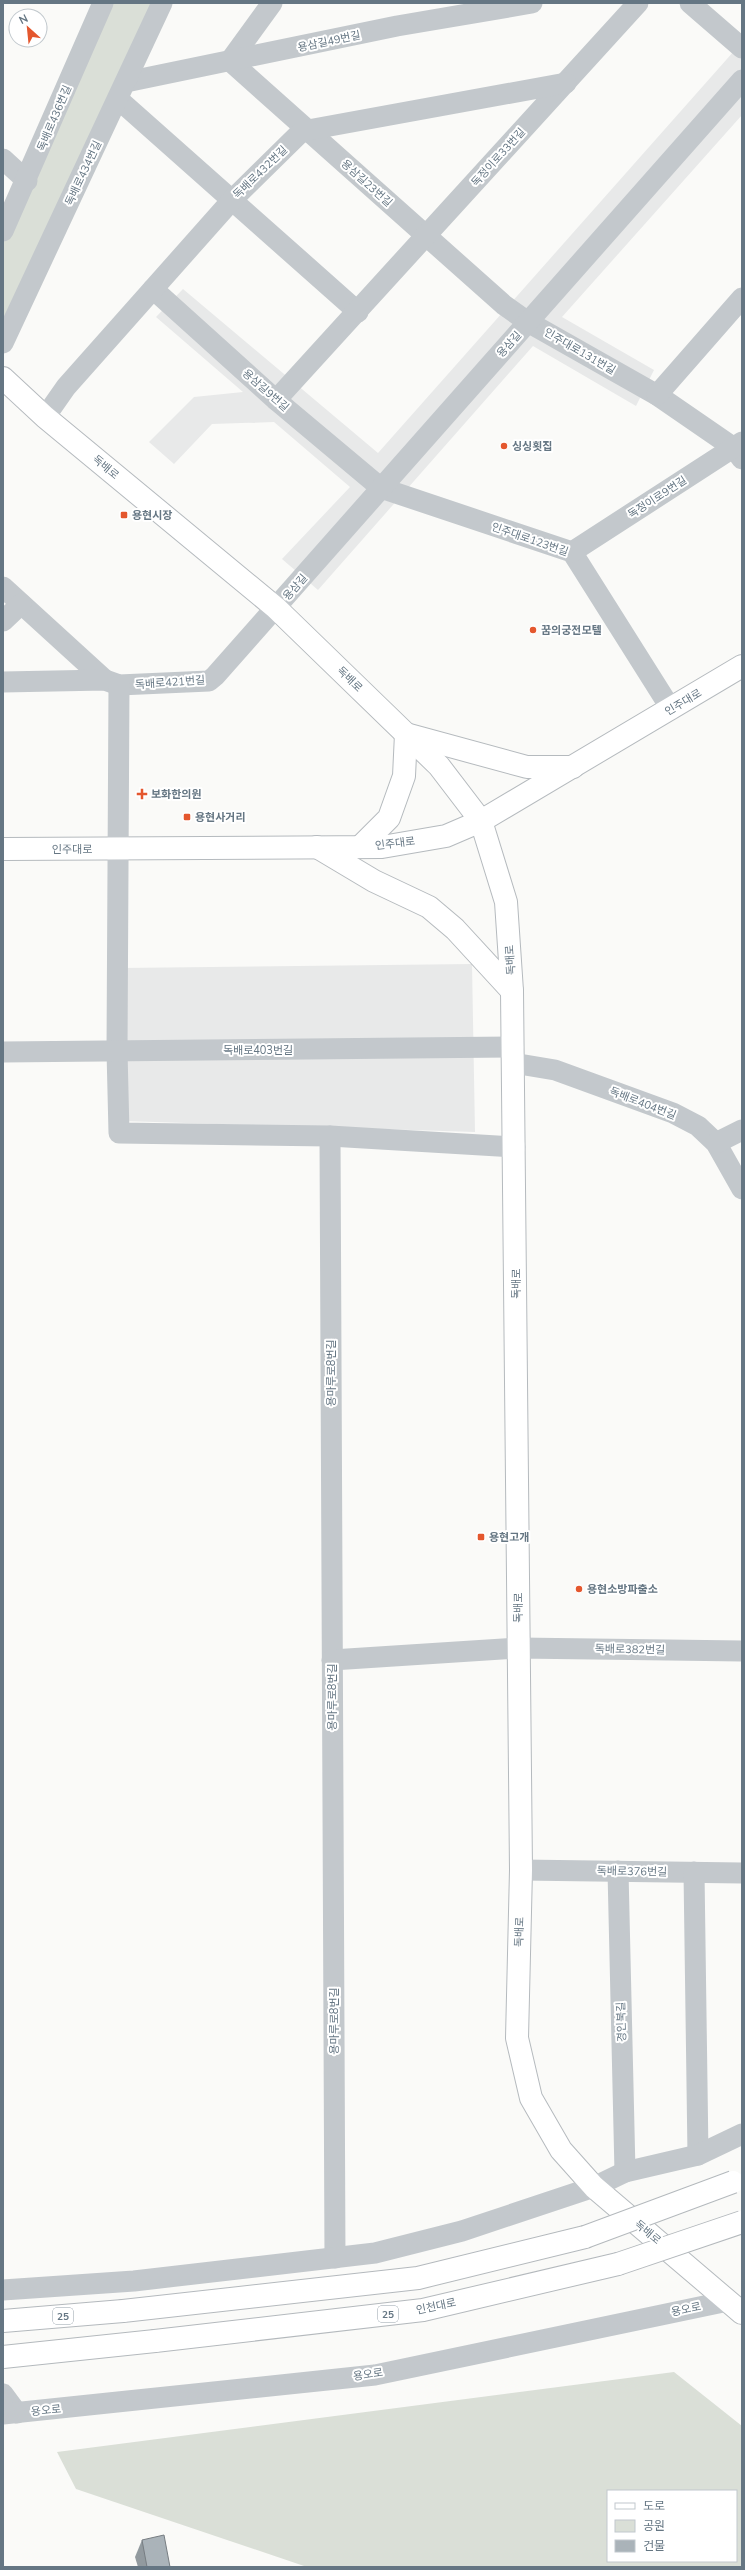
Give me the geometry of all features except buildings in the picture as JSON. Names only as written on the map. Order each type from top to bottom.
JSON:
[{"type":"main road","name":"독배로","points":[[3,378],[45,417],[276,608],[439,766],[481,821],[506,902],[512,992],[515,1147],[521,1870],[516,2038],[530,2098],[561,2150],[594,2187],[737,2303]]},
{"type":"main road","name":"인주대로","points":[[3,849],[382,846],[446,836],[481,821],[742,666]]},
{"type":"main road","points":[[361,846],[389,818],[404,776],[406,734],[527,767],[574,767]]},
{"type":"main road","points":[[316,847],[374,881],[428,907],[455,929],[512,992]]},
{"type":"main road","name":"25","points":[[3,2321],[123,2311],[418,2278],[585,2237],[737,2180]]},
{"type":"main road","name":"인천대로","points":[[3,2357],[423,2310],[618,2264],[742,2222]]},
{"type":"street","name":"독배로436번길","points":[[3,231],[27,181],[103,3]]},
{"type":"street","name":"독배로434번길","points":[[3,342],[162,3]]},
{"type":"street","points":[[230,61],[272,3]]},
{"type":"street","name":"용삼길49번길","points":[[122,91],[230,61],[397,26],[532,3]]},
{"type":"street","name":"독정이로33번길","points":[[283,394],[638,3]]},
{"type":"street","points":[[690,3],[742,48]]},
{"type":"street","name":"용삼길23번길","points":[[230,61],[504,306]]},
{"type":"street","name":"용삼길","points":[[276,608],[742,80]]},
{"type":"street","name":"독배로432번길","points":[[45,417],[66,387],[232,200],[299,134],[308,130],[566,83]]},
{"type":"street","points":[[122,91],[232,200],[358,312]]},
{"type":"street","points":[[3,159],[27,181]]},
{"type":"street","name":"용삼길9번길","points":[[153,289],[283,394],[381,488]]},
{"type":"street","points":[[657,395],[742,298]]},
{"type":"street","name":"인주대로131번길","points":[[504,306],[528,322],[657,395],[739,450]]},
{"type":"street","name":"독정이로9번길","points":[[572,552],[739,450]]},
{"type":"street","name":"인주대로123번길","points":[[381,488],[572,552],[671,709]]},
{"type":"street","points":[[3,587],[112,682],[119,848],[117,1051],[118,1133],[330,1136],[515,1147]]},
{"type":"street","points":[[3,621],[21,604]]},
{"type":"street","name":"독배로421번길","points":[[3,682],[209,680],[215,676],[276,608]]},
{"type":"street","name":"독배로403번길","points":[[3,1052],[117,1051],[513,1055]]},
{"type":"street","name":"독배로404번길","points":[[513,1055],[674,1113],[698,1126],[716,1143],[742,1188]]},
{"type":"street","points":[[716,1143],[742,1130]]},
{"type":"street","name":"용마루로8번길","points":[[330,1136],[335,2258]]},
{"type":"street","name":"독배로382번길","points":[[332,1660],[519,1648],[742,1651]]},
{"type":"street","name":"독배로376번길","points":[[521,1870],[742,1873]]},
{"type":"street","name":"경인북길","points":[[618,1871],[625,2172]]},
{"type":"street","points":[[694,1872],[698,2155]]},
{"type":"street","points":[[3,2290],[89,2273],[134,2281],[375,2253],[462,2231],[594,2187],[625,2172],[698,2155],[742,2134]]},
{"type":"street","name":"용오로","points":[[10,2413],[375,2375],[737,2303]]},
{"type":"street","points":[[3,2394],[10,2413]]},
{"type":"shaded area","points":[[742,42],[742,115],[562,317],[654,370],[636,406],[533,346],[318,590],[282,559],[350,487],[274,422],[212,424],[174,464],[149,442],[194,397],[243,392],[156,317],[183,289],[378,453]]},
{"type":"shaded area","points":[[472,964],[475,1132],[124,1121],[121,968]]},
{"type":"green space","points":[[106,3],[153,3],[3,340],[3,228]]},
{"type":"green space","points":[[674,2372],[742,2426],[742,2567],[307,2567],[76,2489],[57,2452]]},
{"type":"place","name":"싱싱횟집","points":[[504,446]]},
{"type":"place","name":"용현시장","points":[[124,515]]},
{"type":"place","name":"꿈의궁전모텔","points":[[533,630]]},
{"type":"place","name":"보화한의원","points":[[142,794]]},
{"type":"place","name":"용현사거리","points":[[187,817]]},
{"type":"place","name":"용현고개","points":[[481,1537]]},
{"type":"place","name":"용현소방파출소","points":[[579,1589]]}]
